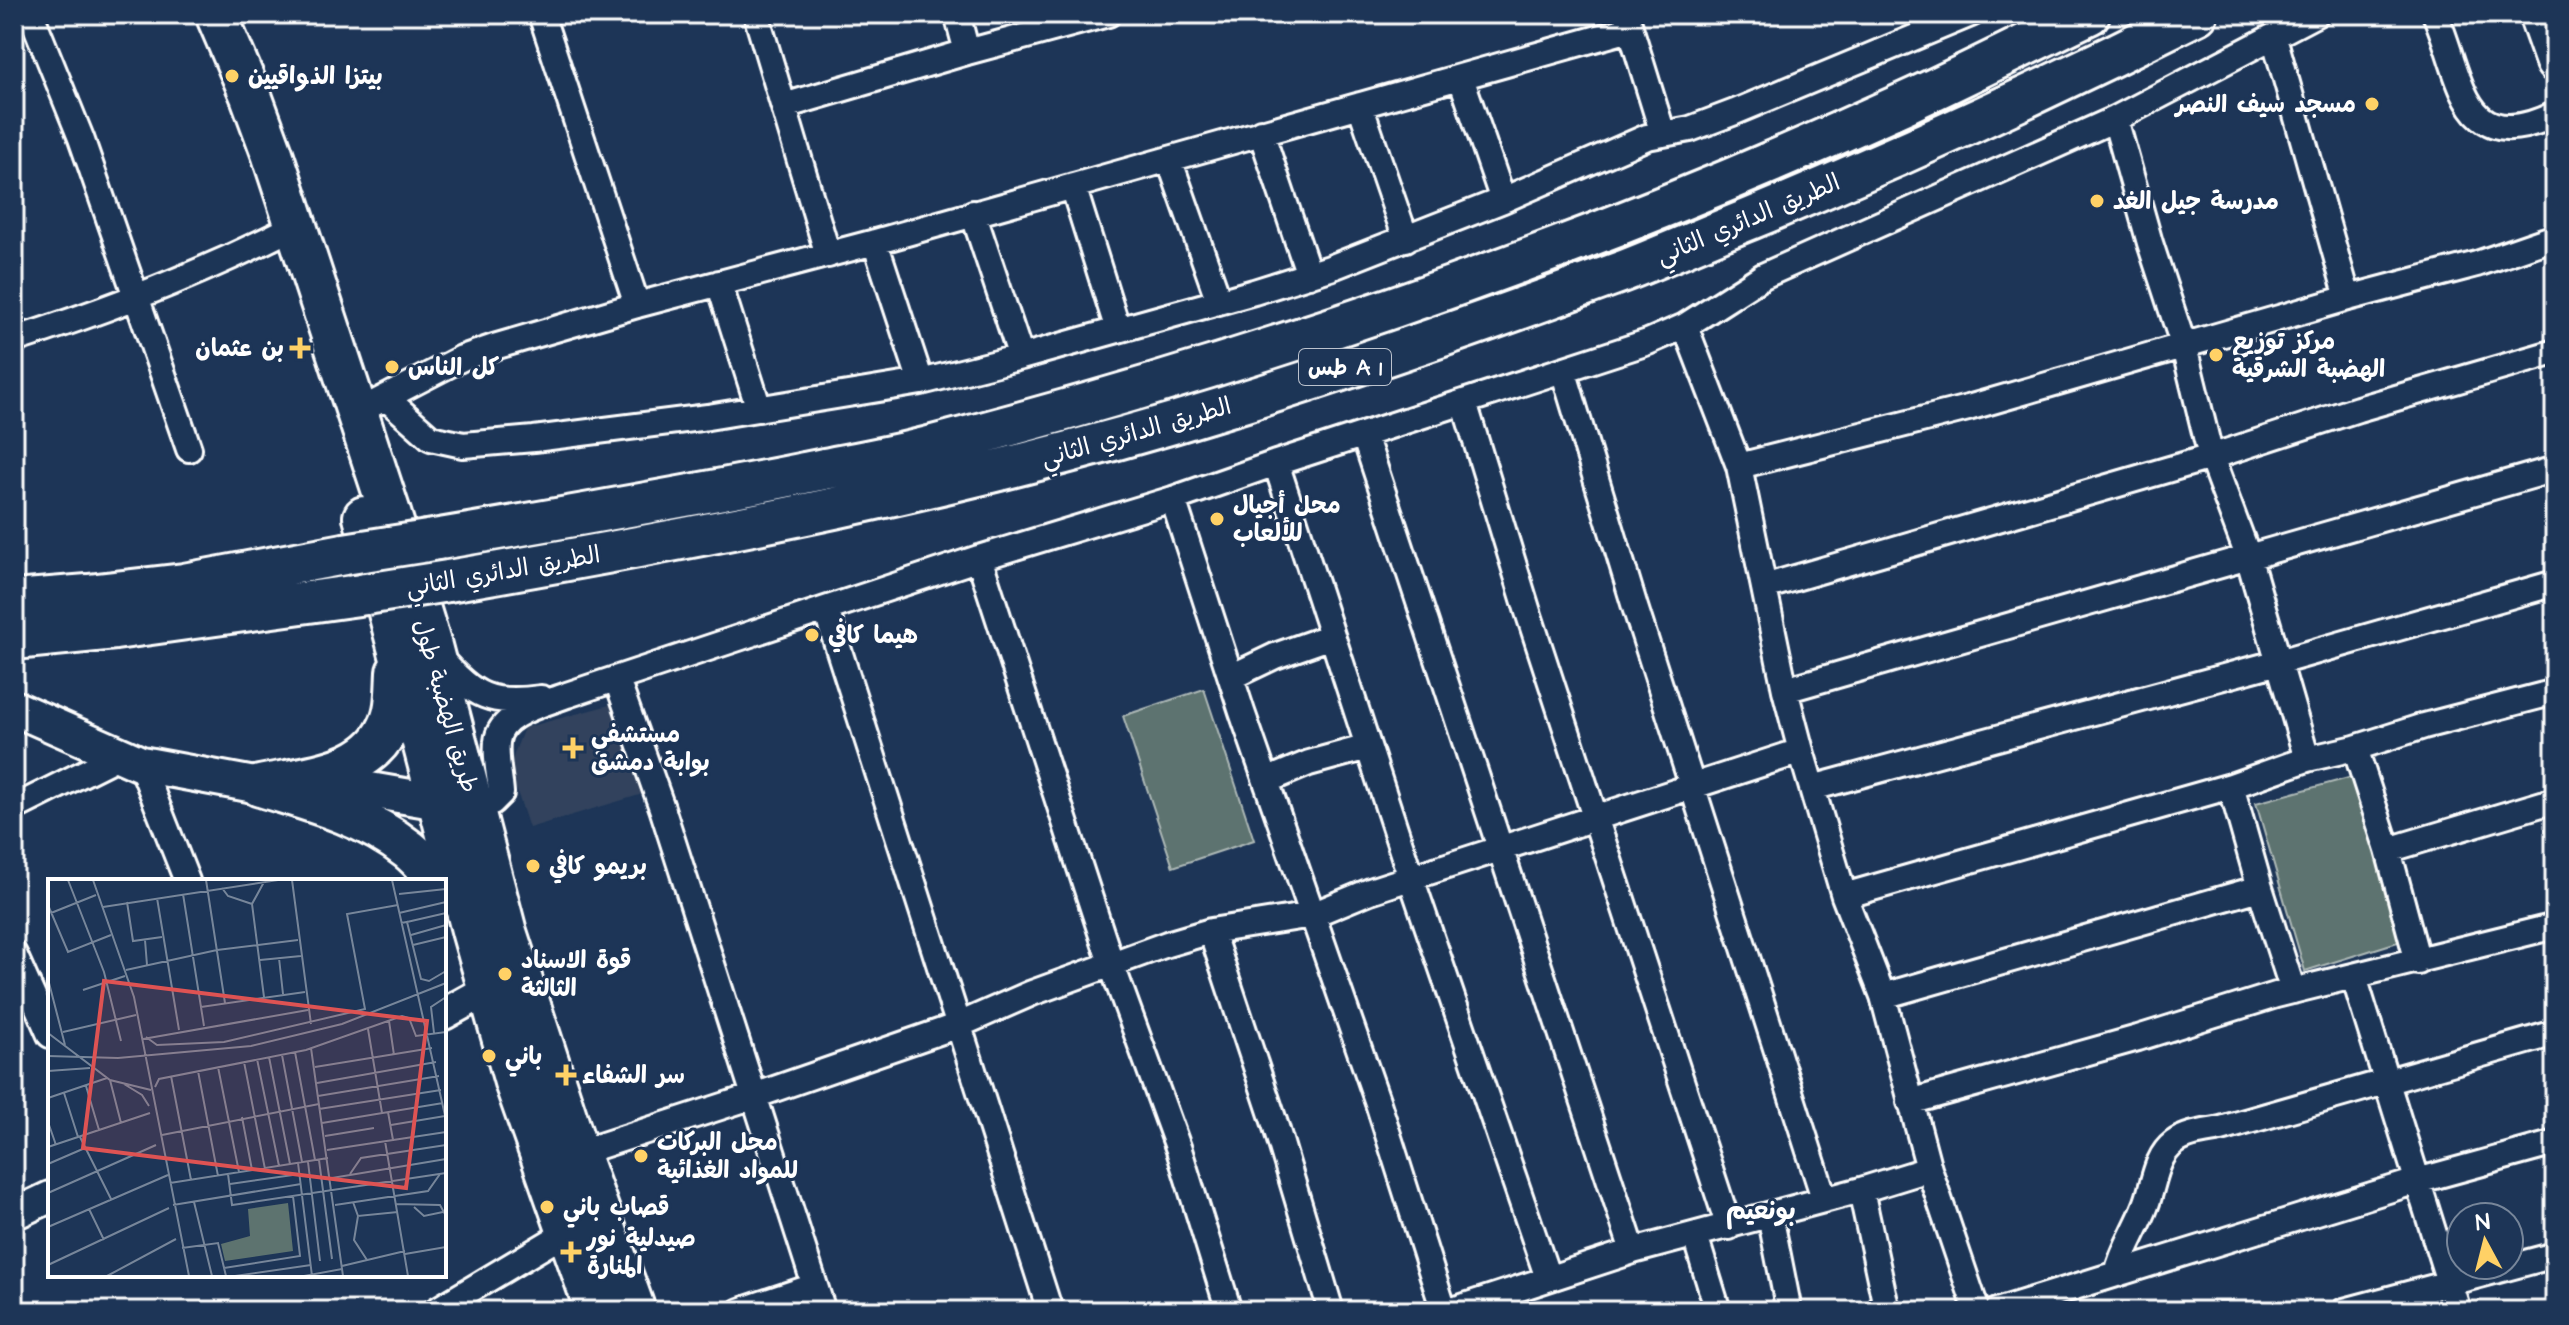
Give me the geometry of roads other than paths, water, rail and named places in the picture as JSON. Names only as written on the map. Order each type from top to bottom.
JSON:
[{"type":"highway","name":"طريق الهضبة طول","points":[[197,14],[285,231],[311,332],[362,410]]},
{"type":"highway","name":"طريق الهضبة طول","points":[[216,14],[251,96],[362,410],[366,527],[414,646],[457,805],[506,932],[578,1153],[635,1311]]},
{"type":"highway","name":"الطريق الدائري الثاني","points":[[14,601],[184,584],[703,493],[924,448],[1050,414],[1214,366],[1583,238],[1894,108],[2089,14]]},
{"type":"highway","name":"الطريق الدائري الثاني","points":[[14,639],[115,629],[448,581],[751,526],[888,497],[1055,455],[1225,407],[1624,271],[1926,144],[2197,14]]},
{"type":"highway","points":[[260,786],[357,761],[377,744],[389,728],[414,646]]},
{"type":"highway","points":[[260,786],[327,806],[371,825],[409,850],[438,879]]},
{"type":"highway","name":"طريق الهضبة طول","points":[[457,805],[473,934],[515,1082],[596,1311]]},
{"type":"highway","points":[[446,890],[473,934]]},
{"type":"main road","points":[[2538,14],[2555,62]]},
{"type":"main road","points":[[14,708],[130,760],[260,786],[364,789],[457,805]]},
{"type":"street","points":[[31,14],[81,138],[189,449]]},
{"type":"street","points":[[541,14],[637,305]]},
{"type":"street","points":[[756,14],[828,255]]},
{"type":"street","points":[[957,14],[967,52]]},
{"type":"street","points":[[784,106],[1108,14]]},
{"type":"street","points":[[362,410],[431,438],[463,445],[534,439],[759,409],[921,382],[1021,357],[1309,275],[1503,200],[1647,137],[1690,129],[1735,112],[1971,14]]},
{"type":"street","points":[[457,805],[492,802],[501,793],[497,740],[500,730],[509,720],[567,695],[1648,342],[1685,326],[1763,276],[2115,119],[2316,14]]},
{"type":"street","points":[[2435,14],[2466,99],[2479,117],[2496,127],[2518,128],[2555,114]]},
{"type":"street","points":[[362,410],[462,358],[637,305],[828,255],[1461,78],[1628,22],[1663,134]]},
{"type":"street","points":[[2274,37],[2348,298]]},
{"type":"street","points":[[1461,78],[1503,200]]},
{"type":"street","points":[[1360,105],[1406,239]]},
{"type":"street","points":[[2115,119],[2150,243],[2184,347],[2211,457],[2248,556],[2307,759]]},
{"type":"street","points":[[1261,132],[1309,275]]},
{"type":"street","points":[[1169,159],[1219,301]]},
{"type":"street","points":[[1073,186],[1118,330]]},
{"type":"street","points":[[973,213],[1021,357]]},
{"type":"street","points":[[14,340],[138,297],[222,263],[285,231]]},
{"type":"street","points":[[1739,466],[1968,408],[2348,298],[2477,264],[2555,237]]},
{"type":"street","points":[[875,242],[921,382]]},
{"type":"street","points":[[719,283],[759,409]]},
{"type":"street","points":[[1685,326],[1739,466],[1785,690],[1801,751],[1844,896],[1883,996],[1929,1169],[1977,1311]]},
{"type":"street","points":[[1764,587],[2211,457],[2358,409],[2555,352]]},
{"type":"street","points":[[1563,370],[1824,1198]]},
{"type":"street","points":[[1464,402],[1528,612],[1729,1227]]},
{"type":"street","points":[[1364,435],[1633,1251]]},
{"type":"street","points":[[1276,463],[1411,878],[1548,1278]]},
{"type":"street","points":[[1785,690],[2555,469]]},
{"type":"street","points":[[1173,499],[1266,781],[1378,1103],[1444,1311]]},
{"type":"street","points":[[979,558],[1111,963],[1179,1150],[1229,1311]]},
{"type":"street","points":[[1812,788],[2279,662],[2555,583]]},
{"type":"street","points":[[826,610],[1050,1311]]},
{"type":"street","points":[[1231,677],[1275,656],[1332,636]]},
{"type":"street","points":[[414,646],[484,697],[517,701],[567,695]]},
{"type":"street","points":[[617,680],[662,808],[823,1311]]},
{"type":"street","points":[[1844,896],[2231,786],[2307,759],[2555,692]]},
{"type":"street","points":[[1266,781],[1309,763],[1368,747]]},
{"type":"street","points":[[2355,748],[2388,850],[2418,962]]},
{"type":"street","points":[[578,1153],[959,1025],[1111,963],[1211,931],[1312,915],[1370,891],[1801,751]]},
{"type":"street","points":[[14,808],[130,760],[186,879]]},
{"type":"street","points":[[2231,786],[2293,991]]},
{"type":"street","points":[[2388,850],[2555,800]]},
{"type":"street","points":[[1883,996],[2260,888]]},
{"type":"street","points":[[1910,1102],[2293,991],[2555,926]]},
{"type":"street","points":[[1211,931],[1276,1127],[1331,1311]]},
{"type":"street","points":[[14,954],[48,1030]]},
{"type":"street","points":[[2354,977],[2458,1311]]},
{"type":"street","points":[[446,1013],[489,989]]},
{"type":"street","points":[[2117,1274],[2121,1256],[2146,1206],[2157,1169],[2166,1150],[2175,1142],[2555,1033]]},
{"type":"street","points":[[1997,1311],[2417,1181],[2555,1143]]},
{"type":"street","points":[[1450,1311],[1633,1251],[1729,1227],[1929,1169]]},
{"type":"street","points":[[1861,1190],[1887,1311]]},
{"type":"street","points":[[14,1214],[48,1198]]},
{"type":"street","points":[[1770,1215],[1789,1311]]},
{"type":"street","points":[[435,1311],[567,1232]]},
{"type":"street","points":[[1695,1236],[1718,1311]]},
{"type":"street","points":[[2344,1311],[2555,1255]]},
{"type":"street","points":[[740,1311],[815,1286]]},
{"type":"place","name":"بيتزا الذواقيين","points":[[232,76]]},
{"type":"place","name":"مسجد سيف النصر","points":[[2372,104]]},
{"type":"place","name":"مدرسة جيل الغد","points":[[2097,201]]},
{"type":"place","name":"بن عثمان","points":[[300,348]]},
{"type":"place","name":"مركز توزيع الهضبة الشرقية","points":[[2216,355]]},
{"type":"place","name":"كل الناس","points":[[392,367]]},
{"type":"place","name":"محل أجيال للألعاب","points":[[1217,519]]},
{"type":"place","name":"هيما كافي","points":[[812,635]]},
{"type":"place","name":"مستشفي بوابة دمشق","points":[[573,748]]},
{"type":"place","name":"بريمو كافي","points":[[533,866]]},
{"type":"place","name":"قوة الاسناد الثالثة","points":[[505,974]]},
{"type":"place","name":"باني","points":[[489,1056]]},
{"type":"place","name":"سر الشفاء","points":[[566,1075]]},
{"type":"place","name":"محل البركات للمواد الغذائية","points":[[641,1156]]},
{"type":"place","name":"قصاب باني","points":[[547,1207]]},
{"type":"place","name":"صيدلية نور المنارة","points":[[571,1252]]},
{"type":"district","name":"بونعيم","points":[[1761,1210]]}]
